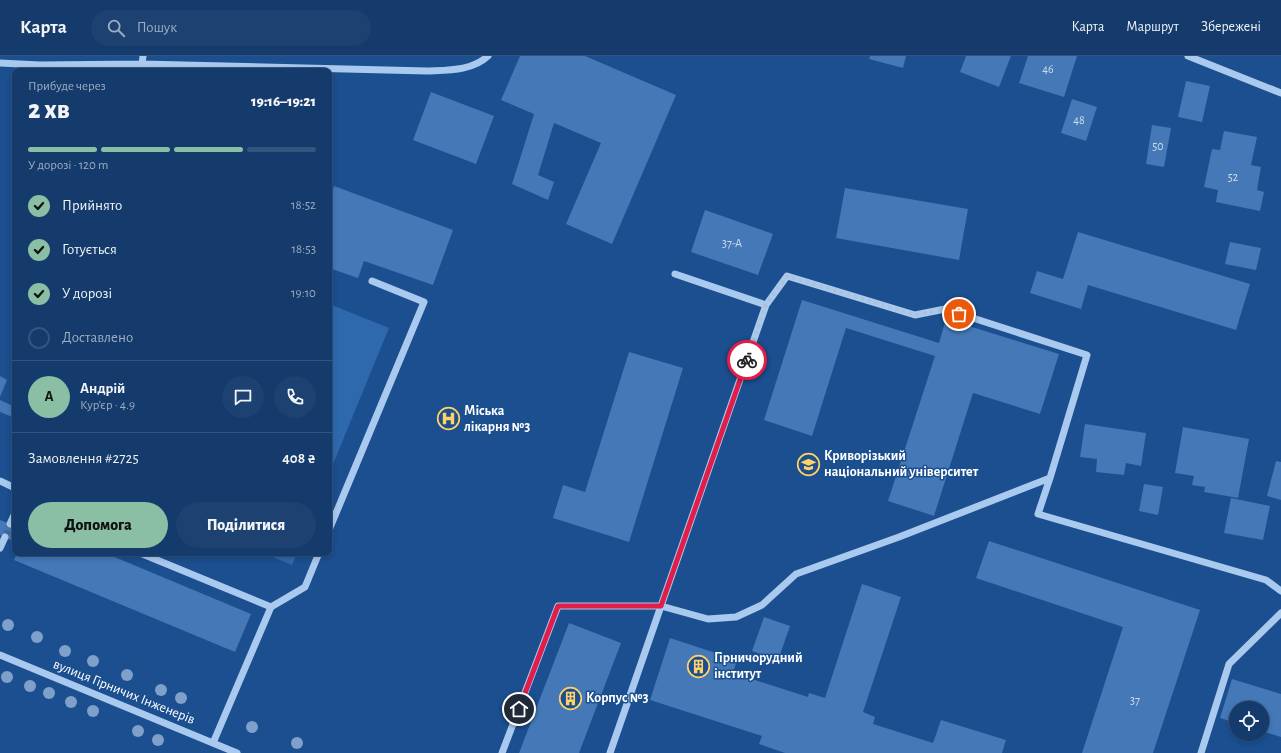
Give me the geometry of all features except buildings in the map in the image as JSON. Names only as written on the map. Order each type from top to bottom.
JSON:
[{"type":"street","points":[[142,64],[143,56]]},
{"type":"street","points":[[0,63],[40,65],[142,64],[454,70],[481,62],[488,56]]},
{"type":"street","points":[[1188,56],[1281,93]]},
{"type":"street","points":[[675,274],[766,304]]},
{"type":"street","points":[[610,753],[766,304],[787,276],[915,315],[945,309],[1087,355],[1038,514],[1266,580],[1281,591]]},
{"type":"street","points":[[332,523],[424,302],[372,281]]},
{"type":"street","points":[[502,753],[558,606],[661,606],[708,619],[736,617],[762,605],[796,574],[898,537],[1050,478]]},
{"type":"street","points":[[0,481],[12,487]]},
{"type":"street","points":[[10,524],[12,520]]},
{"type":"street","points":[[0,548],[5,537]]},
{"type":"street","points":[[147,556],[271,607]]},
{"type":"street","points":[[213,743],[271,607],[305,588],[318,556]]},
{"type":"street","points":[[1201,753],[1230,664],[1281,613]]},
{"type":"street","name":"вулиця Гірничих Інженерів","points":[[0,655],[213,743],[228,751],[237,753]]},
{"type":"shaded area","points":[[332,305],[389,328],[332,467]]},
{"type":"shaded area","points":[[270,556],[296,556],[292,565]]},
{"type":"tunnel","points":[[5,537],[10,524]]},
{"type":"way so far","points":[[747,360],[766,304],[787,276],[915,315],[945,309],[959,314]]},
{"type":"place","name":"Міська лікарня №3","points":[[449,419]]},
{"type":"place","name":"Криворізький національний університет","points":[[808,464]]},
{"type":"place","name":"Гірничорудний інститут","points":[[698,666]]},
{"type":"place","name":"Корпус №3","points":[[570,698]]},
{"type":"route","points":[[519,709],[558,606],[661,606],[747,360]]}]
